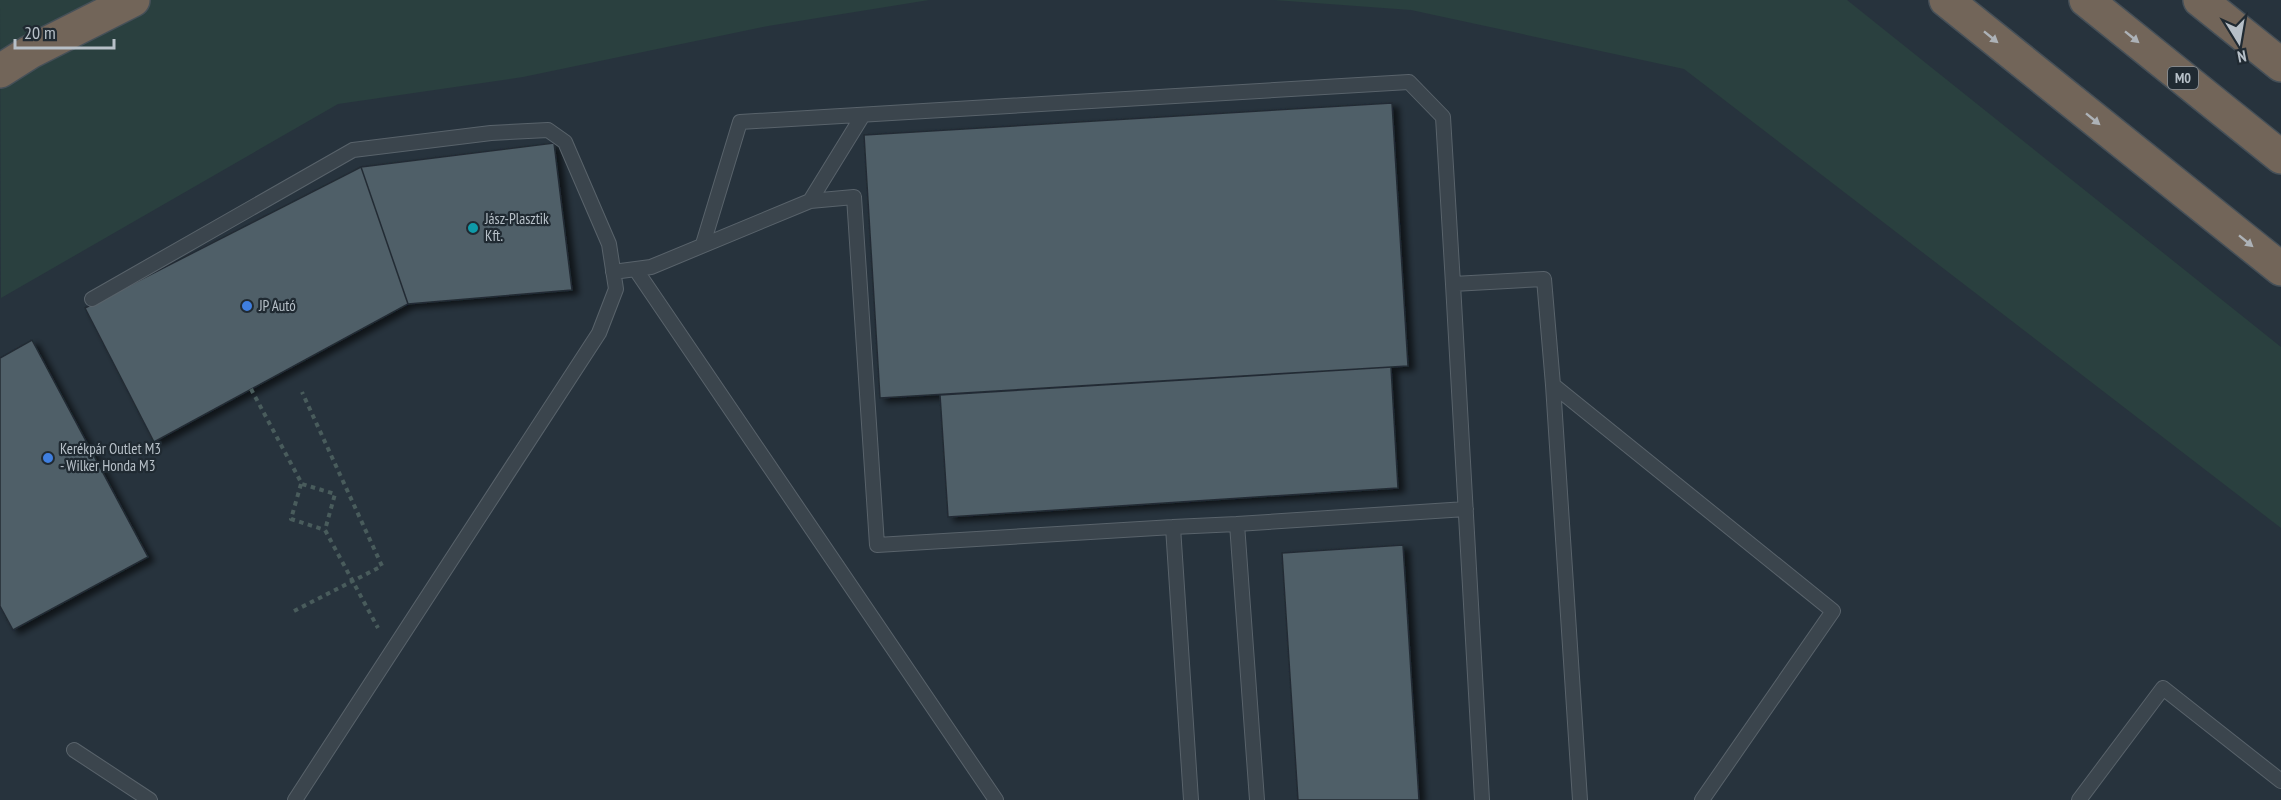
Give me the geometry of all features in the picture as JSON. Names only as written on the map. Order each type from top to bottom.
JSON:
[{"type":"highway","points":[[0,71],[30,52],[133,0]]},
{"type":"highway","points":[[1946,0],[2281,269]]},
{"type":"highway","name":"M0","points":[[2086,0],[2281,157]]},
{"type":"highway","points":[[2200,0],[2281,65]]},
{"type":"lane","points":[[703,244],[740,122],[1409,82],[1443,117],[1482,800]]},
{"type":"lane","points":[[810,201],[863,115]]},
{"type":"lane","points":[[92,300],[353,150],[491,133],[548,130],[566,142],[609,244],[616,289],[598,333],[295,800]]},
{"type":"lane","points":[[614,272],[651,267],[810,201],[854,197],[877,545],[1466,509]]},
{"type":"lane","points":[[636,270],[996,800]]},
{"type":"lane","points":[[1453,284],[1544,279],[1580,800]]},
{"type":"lane","points":[[1553,386],[1833,611],[1702,800]]},
{"type":"lane","points":[[1238,524],[1257,800]]},
{"type":"lane","points":[[1173,527],[1191,800]]},
{"type":"lane","points":[[2079,800],[2163,688],[2281,781]]},
{"type":"lane","points":[[74,750],[150,800]]},
{"type":"path","points":[[251,389],[302,484],[335,494],[325,530],[382,635],[396,645]]},
{"type":"path","points":[[294,611],[382,566],[302,392]]},
{"type":"path","points":[[302,484],[291,519],[325,530]]},
{"type":"green space","points":[[0,0],[929,0],[768,26],[523,77],[338,104],[1,298]]},
{"type":"green space","points":[[1274,0],[1847,0],[2281,347],[2281,528],[1684,69],[1411,10]]},
{"type":"building","points":[[1392,103],[1408,366],[880,398],[864,135]]},
{"type":"building","name":"Jász-Plasztik Kft.","points":[[554,143],[572,290],[408,304],[361,167]]},
{"type":"building","name":"JP Autó","points":[[361,167],[408,304],[154,442],[85,308]]},
{"type":"building","name":"Kerékpár Outlet M3 - Wilker Honda M3","points":[[32,340],[148,557],[13,630],[0,606],[0,358]]},
{"type":"building","points":[[1391,367],[1398,488],[948,517],[940,395]]},
{"type":"building","points":[[1403,545],[1419,800],[1298,800],[1282,553]]},
{"type":"place","name":"Jász-Plasztik Kft.","points":[[473,228]]},
{"type":"place","name":"JP Autó","points":[[247,306]]},
{"type":"place","name":"Kerékpár Outlet M3 - Wilker Honda M3","points":[[48,458]]}]
